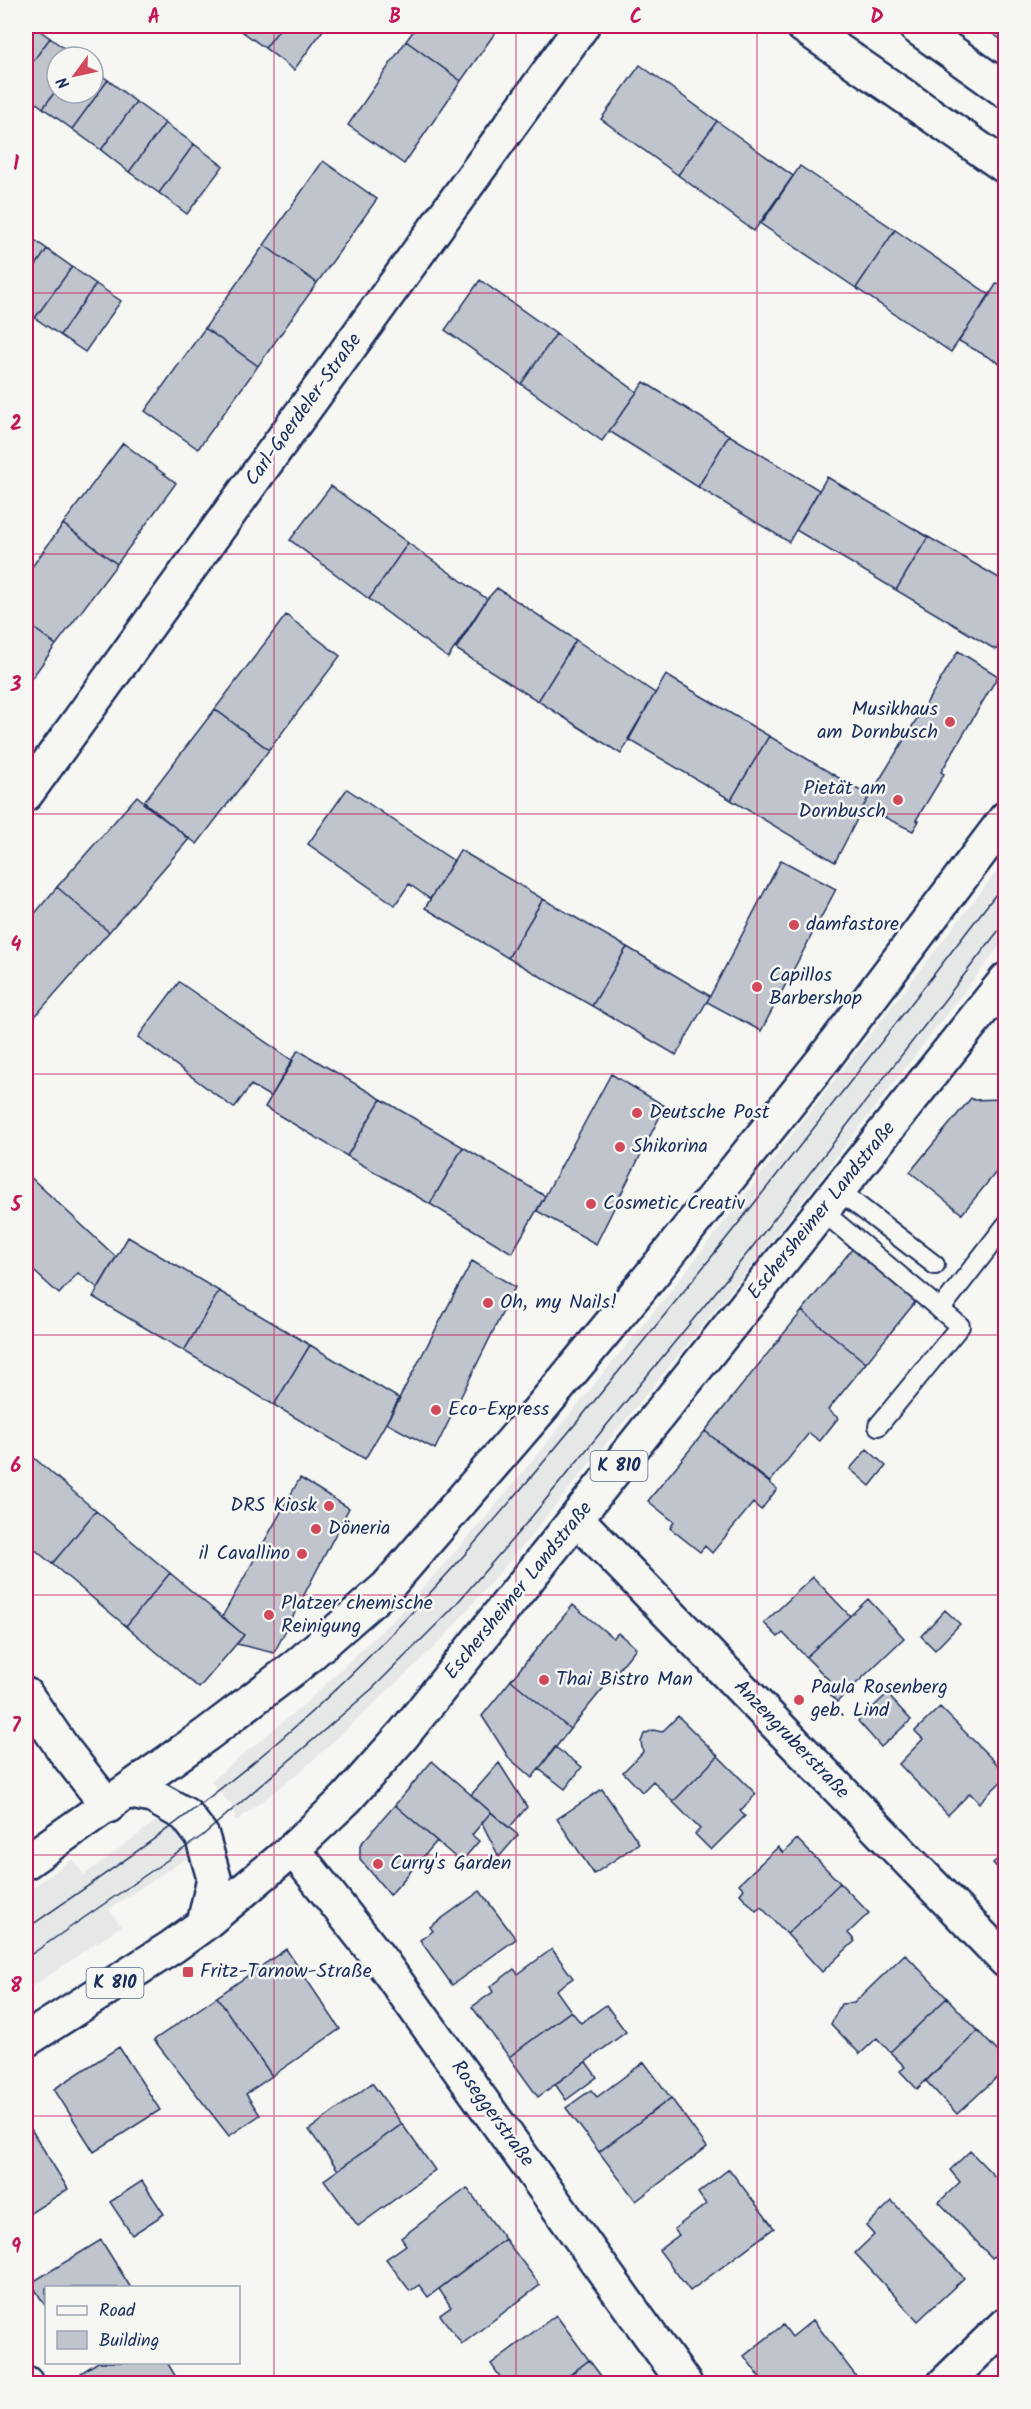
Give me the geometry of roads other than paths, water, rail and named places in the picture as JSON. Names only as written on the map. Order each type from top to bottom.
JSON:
[{"type":"main road","name":"Carl-Goerdeler-Straße","points":[[26,794],[582,26]]},
{"type":"main road","points":[[803,26],[1005,167]]},
{"type":"main road","points":[[915,26],[1005,91]]},
{"type":"main road","points":[[26,1862],[117,1799],[298,1665],[387,1587],[542,1407],[653,1273],[823,1060],[1005,818]]},
{"type":"main road","name":"Eschersheimer Landstraße","points":[[26,2040],[204,1924],[294,1849],[346,1799],[403,1735],[577,1519],[1005,980]]},
{"type":"main road","name":"Anzengruberstraße","points":[[577,1519],[1005,1961]]},
{"type":"main road","points":[[26,1695],[117,1799]]},
{"type":"main road","points":[[117,1799],[152,1796],[186,1815],[202,1836],[214,1878],[204,1924]]},
{"type":"main road","name":"Roseggerstraße","points":[[294,1849],[382,1962],[685,2384]]},
{"type":"main road","points":[[944,2384],[1005,2324]]},
{"type":"lane","points":[[830,1200],[935,1265]]},
{"type":"lane","points":[[830,1200],[940,1310],[960,1326],[878,1426]]},
{"type":"lane","points":[[940,1310],[1005,1225]]},
{"type":"tram line","points":[[26,1929],[156,1837],[251,1765],[328,1697],[416,1608],[499,1515],[668,1310],[814,1128],[1006,881]]},
{"type":"tram line","points":[[26,1958],[202,1836],[373,1688],[451,1610],[529,1520],[750,1250],[1006,921]]},
{"type":"place","name":"Musikhaus am Dornbusch","points":[[950,722]]},
{"type":"place","name":"Pietät am Dornbusch","points":[[898,800]]},
{"type":"place","name":"damfastore","points":[[794,925]]},
{"type":"place","name":"Capillos Barbershop","points":[[757,987]]},
{"type":"place","name":"Deutsche Post","points":[[637,1113]]},
{"type":"place","name":"Shikorina","points":[[620,1147]]},
{"type":"place","name":"Cosmetic Creativ","points":[[591,1204]]},
{"type":"place","name":"Oh, my Nails!","points":[[488,1303]]},
{"type":"place","name":"Eco-Express","points":[[436,1410]]},
{"type":"place","name":"DRS Kiosk","points":[[329,1506]]},
{"type":"place","name":"Döneria","points":[[316,1529]]},
{"type":"place","name":"il Cavallino","points":[[302,1554]]},
{"type":"place","name":"Platzer chemische Reinigung","points":[[269,1615]]},
{"type":"place","name":"Thai Bistro Man","points":[[544,1680]]},
{"type":"place","name":"Paula Rosenberg geb. Lind","points":[[799,1700]]},
{"type":"place","name":"Curry's Garden","points":[[378,1864]]},
{"type":"place","name":"Fritz-Tarnow-Straße","points":[[188,1972]]}]
